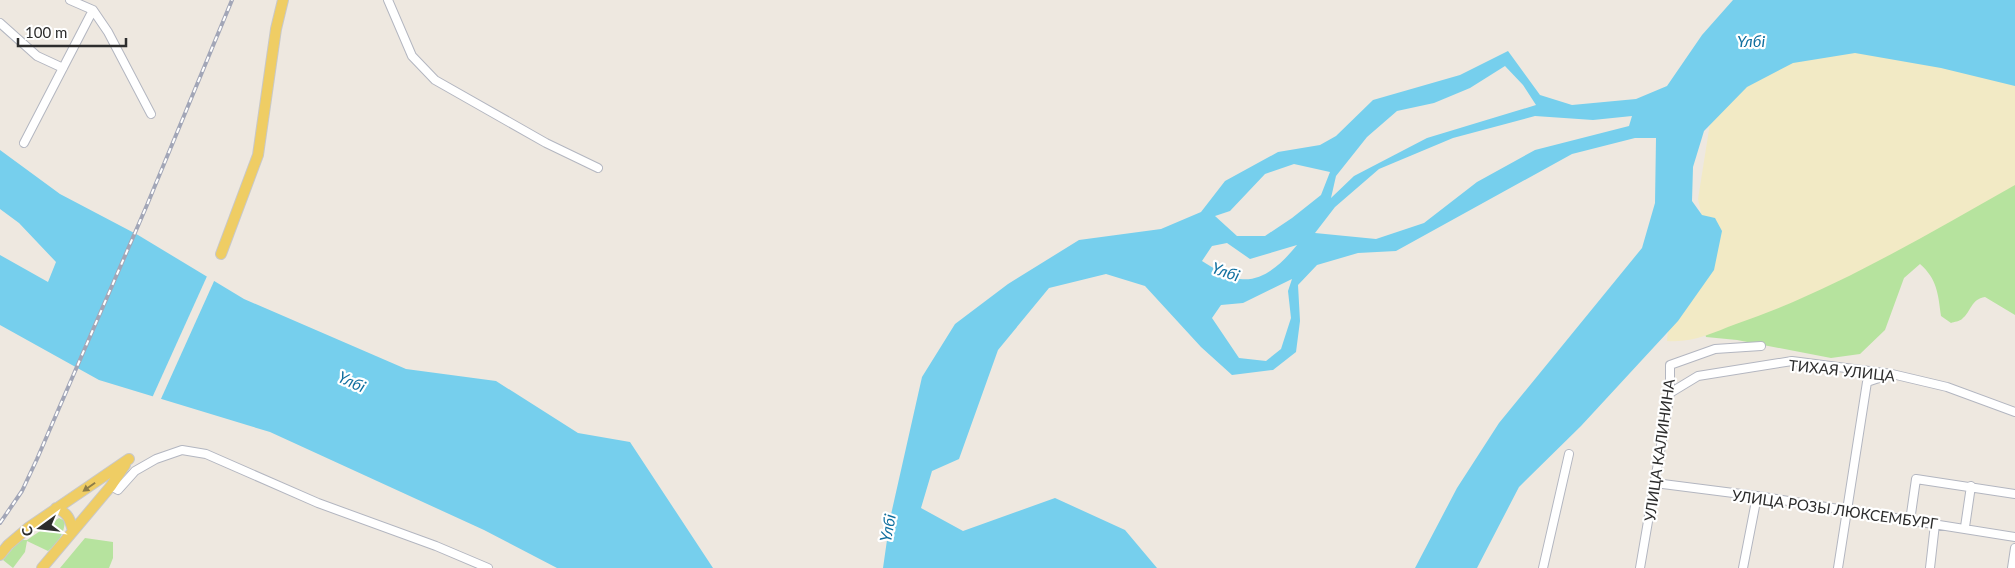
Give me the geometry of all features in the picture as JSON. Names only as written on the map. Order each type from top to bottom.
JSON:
[{"type":"main road","points":[[221,254],[258,156],[276,29],[283,0]]},
{"type":"main road","points":[[0,555],[8,545],[28,528],[130,456],[111,486],[42,568]]},
{"type":"main road","points":[[56,508],[65,512],[70,519],[73,531]]},
{"type":"street","points":[[70,0],[94,10],[108,32],[151,114]]},
{"type":"street","points":[[388,0],[412,56],[435,80],[546,143],[598,168]]},
{"type":"street","points":[[24,142],[94,10]]},
{"type":"street","points":[[0,23],[38,56],[63,68]]},
{"type":"street","name":"УЛИЦА КАЛИНИНА","points":[[1640,568],[1670,393],[1670,366],[1715,349],[1760,346]]},
{"type":"street","name":"ТИХАЯ УЛИЦА","points":[[1670,393],[1698,376],[1792,361],[1892,374],[1946,387],[2015,412]]},
{"type":"street","points":[[1838,568],[1867,382],[1892,374]]},
{"type":"street","points":[[111,486],[118,490],[135,471],[156,459],[182,450],[206,454],[318,503],[436,546],[488,568]]},
{"type":"street","points":[[1543,568],[1569,454]]},
{"type":"street","points":[[1910,521],[1916,479],[2015,494]]},
{"type":"street","name":"УЛИЦА РОЗЫ ЛЮКСЕМБУРГ","points":[[1655,483],[1756,496],[2015,537]]},
{"type":"street","points":[[1965,528],[1971,486]]},
{"type":"street","points":[[1743,568],[1756,496]]},
{"type":"street","points":[[1930,568],[1935,524]]},
{"type":"street","points":[[2012,568],[2015,548]]},
{"type":"green space","points":[[2015,183],[2015,315],[1985,297],[1977,300],[1962,319],[1951,323],[1941,316],[1938,293],[1930,275],[1920,264],[1904,278],[1885,330],[1860,354],[1831,358],[1737,340],[1706,337],[1699,309]]},
{"type":"green space","points":[[59,518],[65,521],[62,534],[55,545],[48,551],[27,541],[25,552],[13,568],[3,560],[20,540],[27,540]]},
{"type":"green space","points":[[85,538],[113,542],[113,558],[109,568],[60,568]]},
{"type":"sand","points":[[1782,39],[2015,58],[2015,185],[1878,261],[1809,295],[1702,337],[1667,341],[1668,330],[1706,236],[1698,199],[1711,117]]},
{"type":"water","name":"Үлбі","points":[[1733,0],[2015,0],[2015,86],[1941,68],[1855,53],[1793,63],[1747,87],[1704,131],[1693,167],[1692,201],[1702,215],[1715,218],[1722,231],[1714,270],[1678,321],[1581,426],[1519,487],[1477,568],[1415,568],[1457,488],[1499,423],[1642,248],[1655,203],[1656,138],[1635,138],[1572,154],[1396,251],[1358,253],[1317,265],[1298,285],[1300,321],[1296,352],[1273,370],[1232,375],[1201,347],[1145,286],[1106,274],[1049,288],[998,350],[959,459],[932,471],[921,508],[963,531],[1055,498],[1125,530],[1157,568],[883,568],[890,519],[922,377],[955,324],[1008,284],[1079,240],[1161,229],[1201,212],[1225,181],[1278,152],[1320,145],[1336,136],[1373,100],[1460,75],[1508,51],[1540,95],[1572,105],[1636,99],[1667,86],[1702,35]],"holes":[[[1505,66],[1523,85],[1536,105],[1427,138],[1354,176],[1331,198],[1336,176],[1367,137],[1397,111],[1434,103],[1470,88]],[[1535,116],[1593,120],[1632,116],[1629,126],[1535,150],[1477,182],[1424,223],[1376,239],[1315,233],[1335,207],[1379,169],[1453,138]],[[1294,164],[1330,172],[1321,195],[1292,218],[1265,236],[1237,236],[1215,216],[1230,211],[1265,174]],[[1227,243],[1250,259],[1297,245],[1272,270],[1249,279],[1230,277],[1202,261],[1212,246]],[[1292,279],[1288,291],[1291,318],[1281,349],[1266,361],[1239,358],[1212,318],[1221,305],[1243,303]]]},
{"type":"water","name":"Үлбі","points":[[0,150],[60,194],[138,235],[244,299],[406,369],[496,381],[578,433],[630,442],[713,568],[557,568],[484,530],[270,432],[99,380],[0,325],[0,255],[48,282],[56,262],[19,223],[0,209]]},
{"type":"pier","points":[[208,274],[215,279],[160,401],[152,398]]},
{"type":"railway","points":[[0,523],[22,491],[37,459],[147,205],[232,0]]}]
